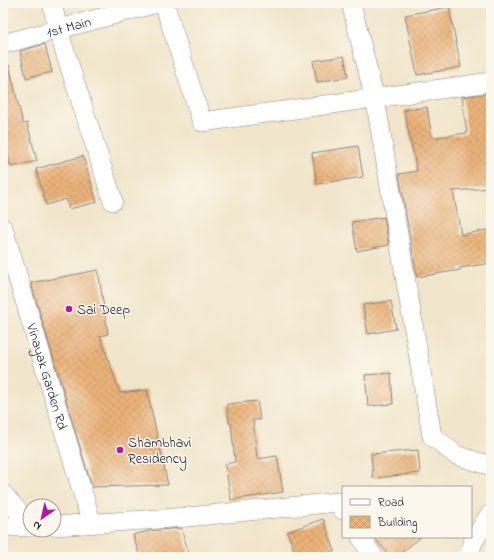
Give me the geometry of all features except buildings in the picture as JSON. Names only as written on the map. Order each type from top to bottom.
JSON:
[{"type":"street","points":[[52,3],[58,30],[113,201]]},
{"type":"street","name":"1st Main","points":[[3,44],[157,3]]},
{"type":"street","points":[[164,3],[202,122],[491,82]]},
{"type":"street","points":[[350,3],[375,98],[432,436],[456,455],[491,466]]},
{"type":"street","name":"Vinayak Garden Rd","points":[[3,228],[92,524]]},
{"type":"street","points":[[3,494],[22,517]]},
{"type":"street","points":[[62,526],[188,517],[338,502],[342,508]]},
{"type":"street","points":[[468,557],[473,542],[491,514]]},
{"type":"street","points":[[3,526],[22,526]]},
{"type":"street","points":[[362,538],[373,557]]},
{"type":"place","name":"Sai Deep","points":[[69,309]]},
{"type":"place","name":"Shambhavi Residency","points":[[120,450]]}]
